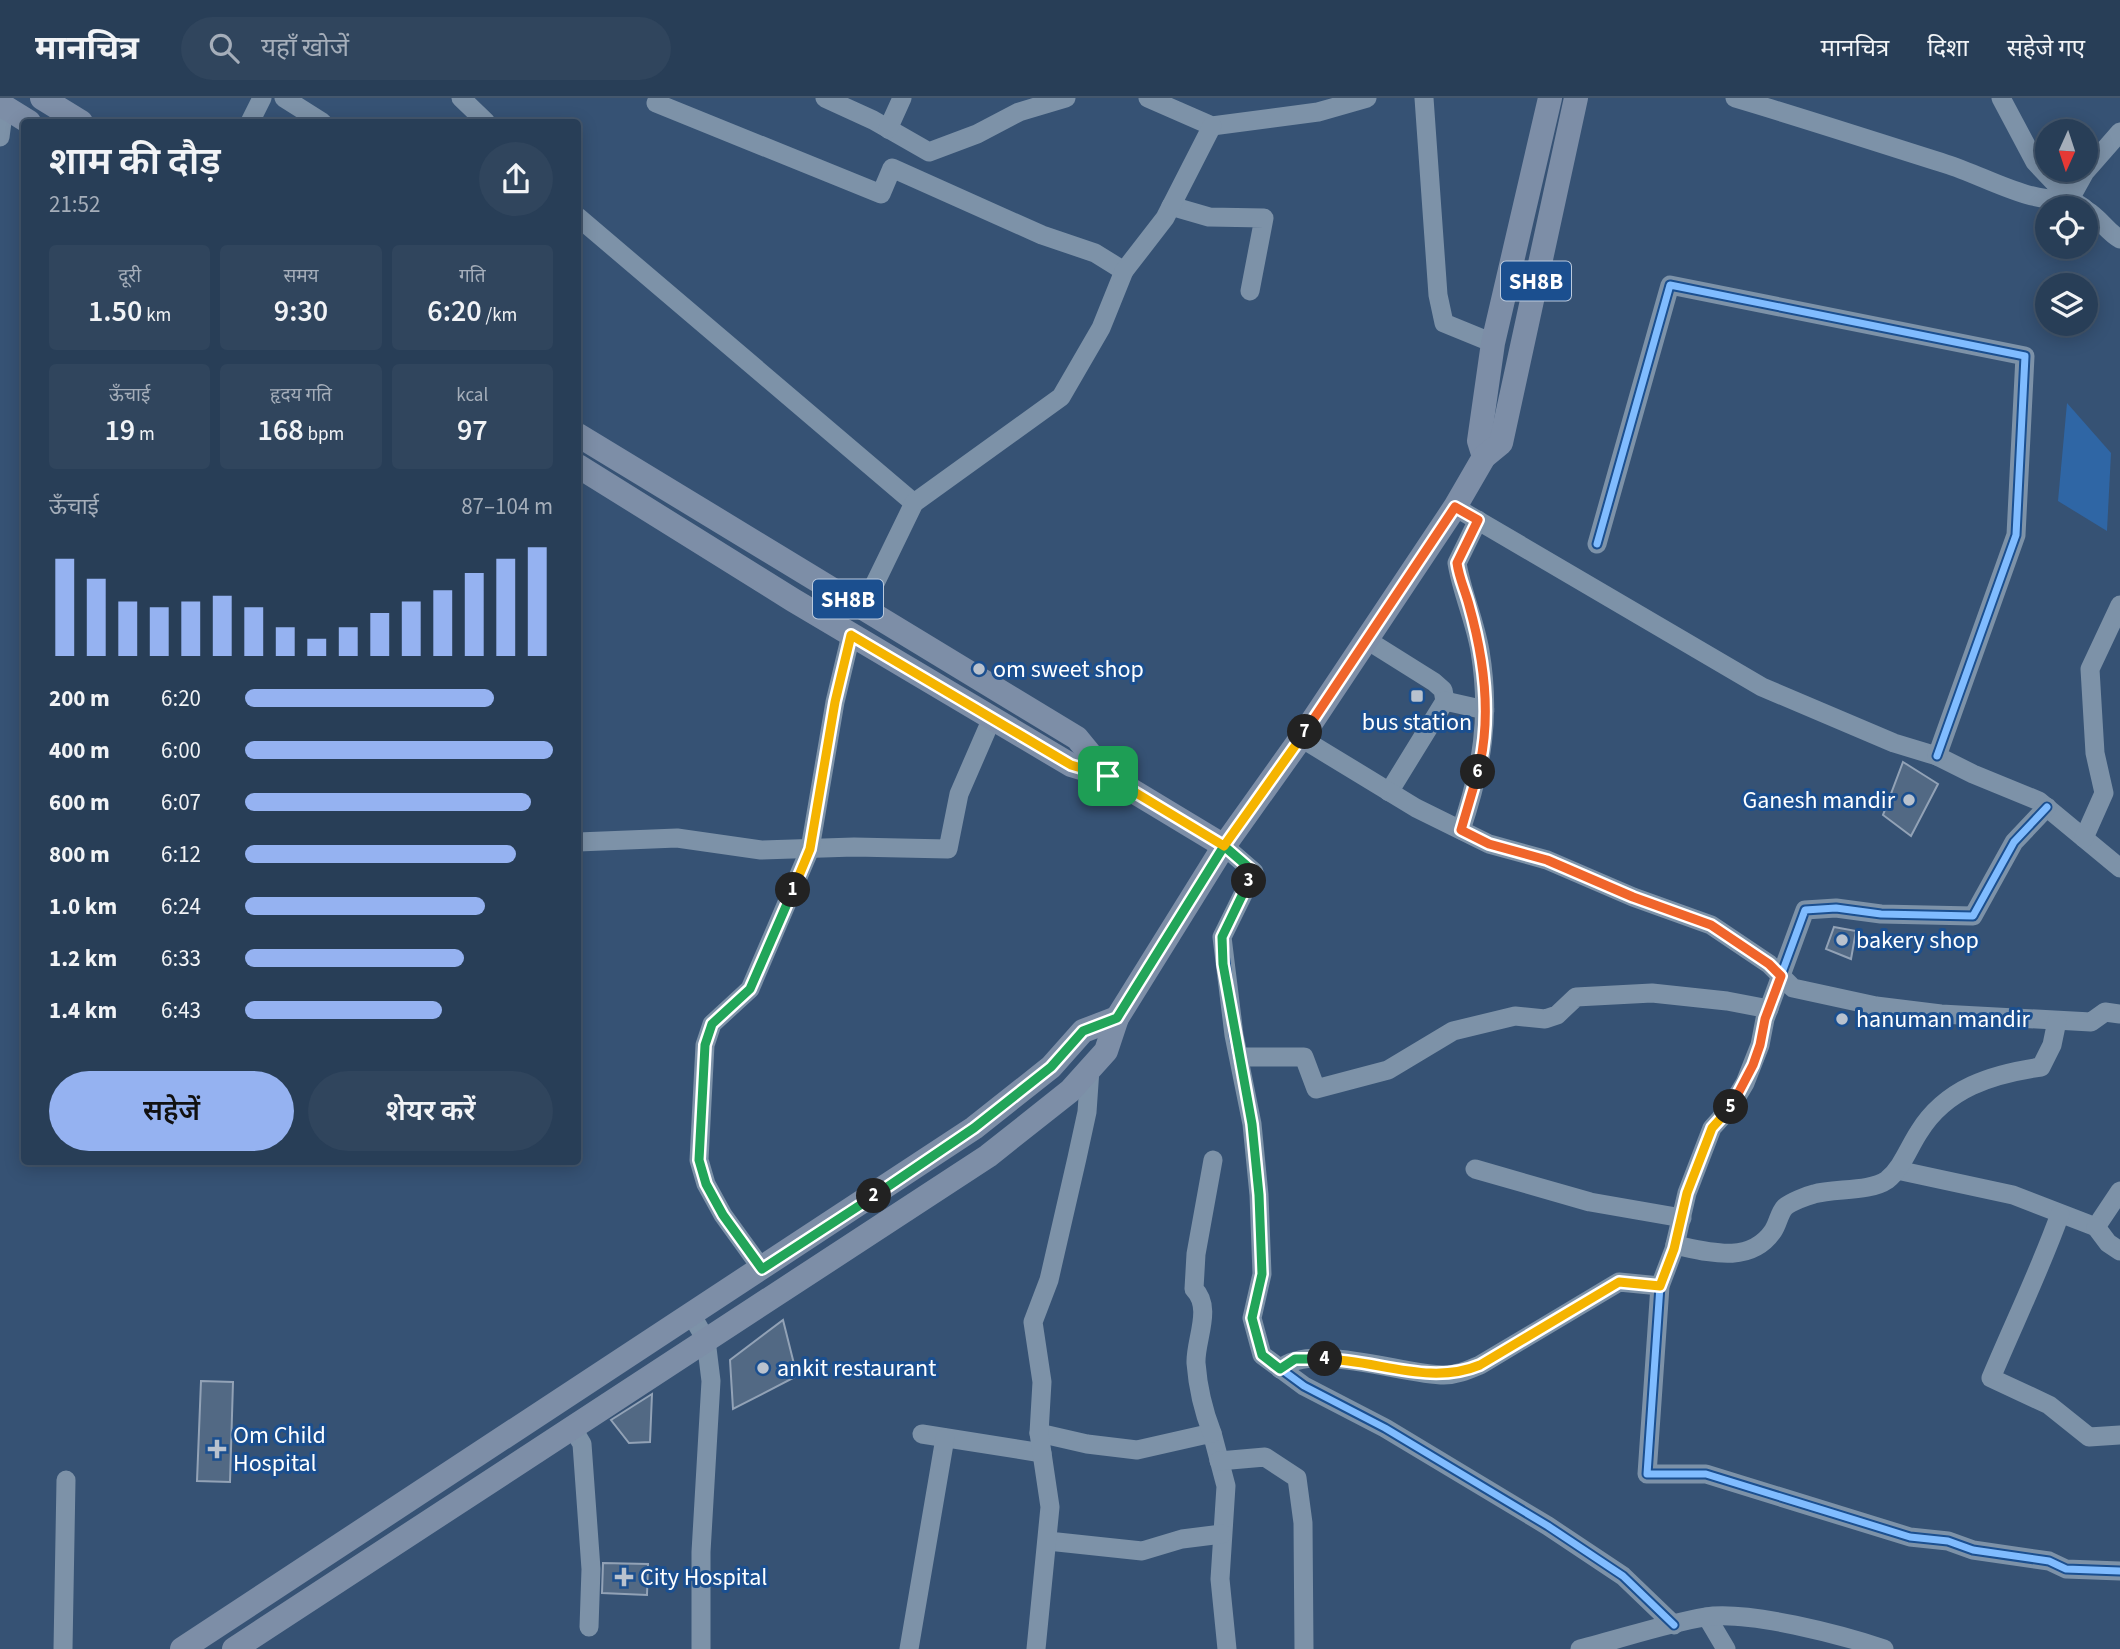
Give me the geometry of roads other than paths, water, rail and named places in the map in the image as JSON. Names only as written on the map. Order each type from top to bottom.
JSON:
[{"type":"main road","points":[[42,98],[76,119]]},
{"type":"main road","name":"SH8B","points":[[1484,457],[1479,441],[1493,343],[1550,98]]},
{"type":"main road","name":"SH8B","points":[[581,468],[992,719],[1071,765],[1108,776],[1224,846],[1367,640],[1455,507],[1484,457],[1501,443],[1576,98]]},
{"type":"main road","points":[[2,105],[24,119]]},
{"type":"main road","name":"SH8B","points":[[581,437],[1077,738],[1108,776]]},
{"type":"main road","points":[[234,1649],[988,1156],[1070,1091],[1106,1051],[1117,1018],[1224,846]]},
{"type":"main road","points":[[182,1649],[974,1128],[1051,1067],[1083,1031],[1117,1018]]},
{"type":"main road","points":[[836,1221],[854,1243]]},
{"type":"street","points":[[252,119],[262,98]]},
{"type":"street","points":[[284,98],[317,119]]},
{"type":"street","points":[[461,98],[483,119]]},
{"type":"street","points":[[888,129],[902,98]]},
{"type":"street","points":[[838,101],[929,152],[977,134],[1043,102],[1066,98]]},
{"type":"street","points":[[1148,98],[1212,126],[1318,112],[1367,98]]},
{"type":"street","points":[[1424,98],[1438,295],[1444,323],[1493,343]]},
{"type":"street","points":[[1736,98],[1949,165],[2012,189],[2041,196]]},
{"type":"street","points":[[2001,98],[2035,162],[2070,196]]},
{"type":"street","points":[[656,103],[881,194],[892,168],[1042,235],[1095,253],[1124,271]]},
{"type":"street","points":[[0,137],[2,105]]},
{"type":"street","points":[[863,608],[914,503],[1061,397],[1101,328],[1124,271],[1149,241],[1171,206],[1212,126]]},
{"type":"street","points":[[2081,196],[2085,172],[2120,132]]},
{"type":"street","points":[[1171,206],[1209,216],[1264,218],[1250,291]]},
{"type":"street","points":[[2098,217],[2120,239]]},
{"type":"street","points":[[581,221],[914,503]]},
{"type":"street","points":[[1597,544],[1670,285],[2025,356],[2016,536],[1937,756]]},
{"type":"street","points":[[1455,507],[1762,687],[1894,743],[1937,756],[1973,775],[2039,801],[2120,868]]},
{"type":"street","points":[[1461,830],[1483,751],[1485,710],[1480,651],[1457,563],[1478,520]]},
{"type":"street","points":[[2084,838],[2104,793],[2095,753],[2090,669],[2120,605]]},
{"type":"street","points":[[762,1269],[723,1215],[706,1184],[699,1160],[705,1045],[712,1024],[750,989],[810,849],[835,702],[851,635]]},
{"type":"street","points":[[1367,640],[1434,682],[1443,690],[1446,701],[1389,792]]},
{"type":"street","points":[[1446,701],[1485,710]]},
{"type":"street","points":[[581,842],[677,838],[761,850],[948,849],[959,794],[992,719]]},
{"type":"street","points":[[1301,738],[1389,792],[1489,844],[1547,860],[1633,897],[1711,925],[1769,964],[1793,988],[1876,1006],[1941,1014],[2091,1022],[2105,1012],[2120,1014]]},
{"type":"street","points":[[2047,807],[2014,842],[1973,916],[1881,914],[1836,908],[1805,910],[1745,1083],[1730,1108],[1712,1128],[1687,1193],[1675,1245],[1660,1286],[1647,1474],[1706,1474],[1910,1537],[1948,1541],[1973,1549],[2049,1561],[2066,1569],[2120,1571]]},
{"type":"street","points":[[1224,846],[1254,872],[1222,937],[1223,964],[1252,1124],[1259,1195],[1262,1274],[1252,1318],[1262,1355],[1304,1386],[1397,1435],[1548,1526],[1623,1576],[1665,1628]]},
{"type":"street","points":[[1239,1057],[1304,1057],[1316,1089],[1388,1070],[1453,1031],[1515,1016],[1545,1019],[1557,1015],[1576,997],[1652,993],[1727,1001],[1769,1009]]},
{"type":"street","points":[[1675,1245],[1733,1255],[1749,1251],[1772,1233],[1785,1208],[1815,1193],[1884,1182],[1897,1170],[1929,1115],[1950,1097],[1977,1082],[2010,1071],[2041,1067],[2052,1045],[2057,1021]]},
{"type":"street","points":[[1036,1649],[1050,1507],[1041,1443],[1042,1382],[1033,1322],[1049,1280],[1077,1158],[1087,1112],[1090,1069]]},
{"type":"street","points":[[1213,1160],[1196,1254],[1194,1289],[1201,1296],[1203,1306],[1196,1359],[1200,1400],[1226,1486],[1220,1579],[1227,1649]]},
{"type":"street","points":[[1475,1169],[1590,1202],[1682,1217]]},
{"type":"street","points":[[1897,1170],[2013,1195],[2096,1227],[2108,1243],[2120,1251]]},
{"type":"street","points":[[2096,1227],[2120,1191]]},
{"type":"street","points":[[2060,1214],[2047,1251],[2025,1295],[1991,1378],[2049,1405],[2089,1437],[2120,1435]]},
{"type":"street","points":[[1280,1369],[1295,1359],[1322,1359],[1367,1363],[1429,1374],[1462,1373],[1480,1365],[1619,1282],[1660,1286]]},
{"type":"street","points":[[691,1314],[706,1340],[711,1381],[701,1552],[701,1649]]},
{"type":"street","points":[[572,1427],[582,1444],[591,1569],[589,1627]]},
{"type":"street","points":[[922,1434],[945,1438],[1087,1444],[1137,1450],[1212,1433]]},
{"type":"street","points":[[909,1649],[945,1438]]},
{"type":"street","points":[[1219,1461],[1265,1457],[1297,1478],[1303,1523],[1304,1649]]},
{"type":"street","points":[[63,1649],[65,1480]]},
{"type":"street","points":[[1048,1541],[1142,1551],[1182,1539],[1222,1534]]},
{"type":"street","points":[[1707,1617],[1727,1649]]},
{"type":"street","points":[[1580,1649],[1707,1617],[1758,1619],[1850,1637],[1884,1649]]},
{"type":"street","points":[[1626,1649],[1665,1628]]},
{"type":"place","name":"om sweet shop","points":[[979,669]]},
{"type":"place","name":"bus station","points":[[1417,696]]},
{"type":"place","name":"Ganesh mandir","points":[[1909,800]]},
{"type":"place","name":"bakery shop","points":[[1842,940]]},
{"type":"place","name":"hanuman mandir","points":[[1842,1019]]},
{"type":"place","name":"ankit restaurant","points":[[763,1368]]},
{"type":"place","name":"Om Child Hospital","points":[[217,1449]]},
{"type":"place","name":"City Hospital","points":[[624,1577]]}]
